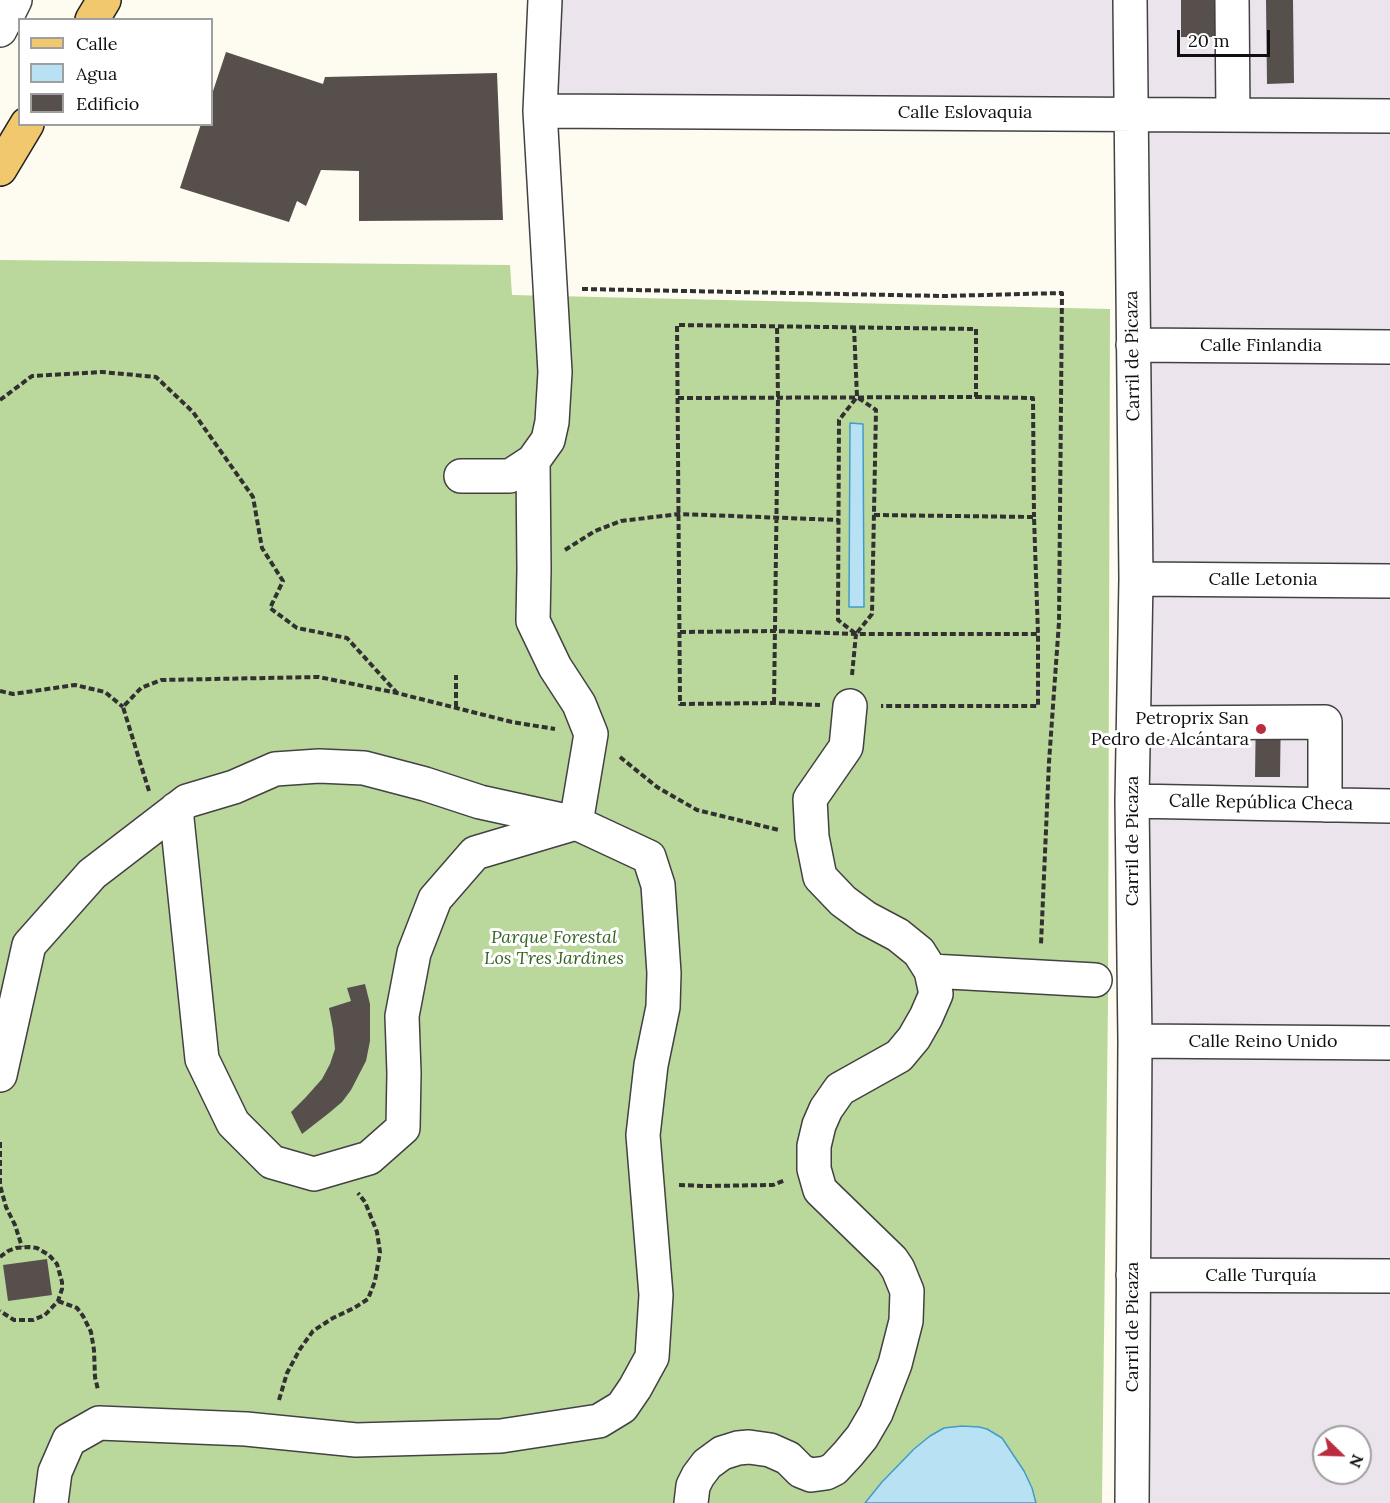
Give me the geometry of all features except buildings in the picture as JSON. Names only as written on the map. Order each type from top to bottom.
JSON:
[{"type":"main road","points":[[93,18],[104,0]]},
{"type":"main road","points":[[0,169],[26,126]]},
{"type":"street","points":[[0,30],[15,0]]},
{"type":"street","points":[[460,476],[510,476],[533,461],[548,440],[552,422],[555,372],[540,111],[545,0]]},
{"type":"street","name":"Carril de Picaza","points":[[1130,0],[1136,579],[1132,801],[1135,1041],[1132,1503]]},
{"type":"street","points":[[1232,0],[1233,115]]},
{"type":"street","name":"Calle Eslovaquia","points":[[540,111],[1390,116]]},
{"type":"street","name":"Calle Finlandia","points":[[1133,345],[1390,347]]},
{"type":"street","points":[[533,461],[533,621],[555,667],[579,704],[591,734],[576,823]]},
{"type":"street","name":"Calle Letonia","points":[[1136,579],[1390,581]]},
{"type":"street","points":[[691,1503],[693,1486],[708,1464],[722,1453],[738,1448],[770,1450],[788,1458],[801,1471],[811,1475],[826,1473],[834,1469],[862,1437],[876,1413],[892,1372],[906,1321],[907,1291],[898,1269],[820,1190],[814,1170],[814,1146],[826,1109],[840,1089],[899,1056],[914,1038],[936,994],[931,971],[919,952],[898,935],[866,918],[843,901],[820,877],[812,837],[810,799],[846,747],[850,706]]},
{"type":"street","points":[[1134,723],[1325,722],[1325,805]]},
{"type":"street","points":[[0,1075],[29,945],[92,874],[186,801],[234,787],[275,769],[319,766],[364,768],[480,802],[576,823],[649,857],[658,885],[664,973],[663,1007],[651,1065],[644,1135],[656,1295],[652,1357],[622,1407],[599,1421],[501,1436],[356,1440],[246,1429],[99,1423],[69,1440],[55,1472],[51,1503]]},
{"type":"street","name":"Calle República Checa","points":[[1132,801],[1390,806]]},
{"type":"street","points":[[167,816],[202,1059],[233,1123],[272,1162],[314,1174],[369,1158],[403,1128],[402,1016],[414,953],[435,898],[475,853],[576,823]]},
{"type":"street","points":[[931,971],[1095,980]]},
{"type":"street","name":"Calle Reino Unido","points":[[1135,1041],[1390,1042]]},
{"type":"street","name":"Calle Turquía","points":[[1133,1275],[1390,1276]]},
{"type":"path","points":[[551,288],[944,296],[1062,293],[1059,622],[1049,762],[1039,977]]},
{"type":"path","points":[[678,398],[1033,398],[1038,706],[680,704],[677,325],[976,329],[976,397]]},
{"type":"path","points":[[774,704],[777,326]]},
{"type":"path","points":[[854,327],[857,397],[839,420],[838,620],[856,634]]},
{"type":"path","points":[[0,400],[32,376],[102,372],[156,377],[193,412],[253,497],[262,548],[283,581],[270,608],[297,628],[347,638],[397,693]]},
{"type":"path","points":[[850,706],[856,634],[872,614],[876,411],[857,397]]},
{"type":"path","points":[[534,568],[595,531],[621,521],[679,514],[839,520]]},
{"type":"path","points":[[874,515],[1034,516]]},
{"type":"path","points":[[680,632],[1038,634]]},
{"type":"path","points":[[456,675],[456,708]]},
{"type":"path","points":[[123,707],[141,688],[160,680],[319,677],[397,693],[512,722],[591,734],[657,787],[697,810],[812,837]]},
{"type":"path","points":[[0,691],[13,694],[75,686],[105,692],[123,707],[167,816]]},
{"type":"path","points":[[0,1142],[0,1185],[22,1247]]},
{"type":"path","points":[[270,1432],[287,1373],[300,1349],[313,1332],[368,1299],[375,1281],[380,1252],[377,1232],[365,1202],[336,1168]]},
{"type":"path","points":[[647,1184],[773,1185],[814,1170]]},
{"type":"path","points":[[0,1257],[16,1248],[37,1248],[49,1254],[57,1264],[62,1282],[58,1301],[45,1315],[33,1320],[14,1320],[0,1311]]},
{"type":"path","points":[[58,1301],[76,1308],[91,1332],[95,1377],[106,1424]]},
{"type":"shaded area","points":[[549,0],[1390,0],[1390,1503],[1132,1503],[1131,114],[540,111]]},
{"type":"green space","name":"Parque Forestal Los Tres Jardines","points":[[0,260],[510,265],[512,295],[1110,309],[1108,1004],[1102,1503],[0,1503]]},
{"type":"water","points":[[850,423],[863,424],[864,607],[849,607]]},
{"type":"water","points":[[962,1426],[987,1429],[1002,1438],[1024,1471],[1036,1503],[865,1503],[914,1449],[930,1436],[944,1428]]},
{"type":"place","name":"Petroprix San Pedro de Alcántara","points":[[1261,729]]}]
